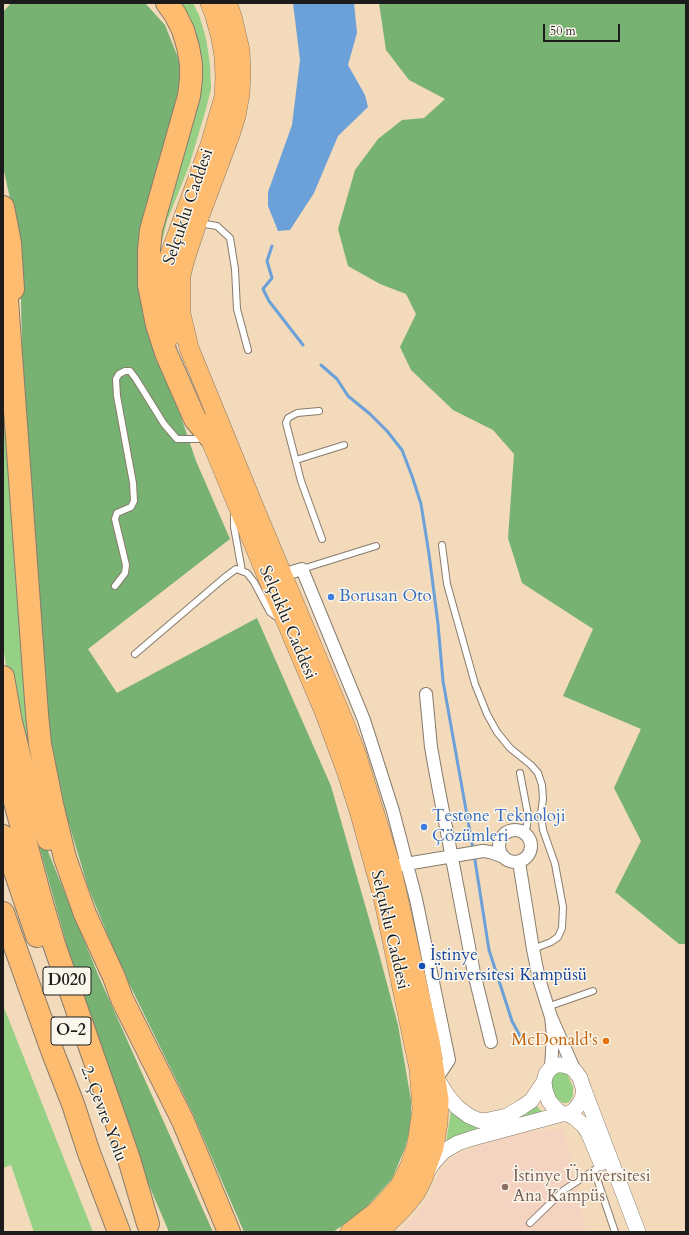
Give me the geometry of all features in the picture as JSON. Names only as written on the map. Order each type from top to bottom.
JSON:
[{"type":"highway","points":[[167,3],[175,14],[183,30],[191,64],[191,79],[186,108],[151,230],[149,250],[149,285],[157,325],[166,353],[195,419],[210,437]]},
{"type":"highway","points":[[3,207],[10,243],[12,270],[13,300],[10,336]]},
{"type":"highway","points":[[3,273],[10,336],[40,744],[57,826],[72,878],[85,914],[114,976],[122,999],[183,1121],[229,1232]]},
{"type":"highway","points":[[3,677],[11,722],[22,766],[38,812],[98,964],[122,999]]},
{"type":"highway","name":"D020","points":[[3,733],[16,802],[54,944],[129,1159],[149,1228]]},
{"type":"highway","name":"2. Çevre Yolu","points":[[3,836],[49,971],[109,1134],[149,1228]]},
{"type":"highway","name":"2. Çevre Yolu","points":[[3,913],[39,1016],[73,1104],[89,1153],[119,1232]]},
{"type":"highway","points":[[3,958],[52,1081],[89,1153]]},
{"type":"main road","name":"Selçuklu Caddesi","points":[[210,3],[220,31],[224,57],[224,97],[210,145],[169,257],[165,276],[165,294],[166,316],[170,338],[196,406],[336,741],[360,814],[383,897],[421,1081],[421,1127],[410,1166],[399,1187],[377,1211],[350,1232]]},
{"type":"main road","name":"Selçuklu Caddesi","points":[[227,3],[234,21],[240,50],[240,94],[232,129],[185,259],[180,293],[181,314],[189,348],[354,747],[399,865],[437,1078],[439,1100],[438,1123],[434,1147],[423,1178],[416,1192],[404,1207],[377,1232]]},
{"type":"street","points":[[282,575],[302,569],[364,720],[393,811],[399,865],[483,851],[490,852],[514,862],[519,862],[528,856],[530,852],[531,841],[525,833],[515,830],[505,833],[502,837],[499,848],[504,857]]},
{"type":"street","points":[[426,694],[431,747],[457,855],[474,973],[490,1042]]},
{"type":"street","points":[[519,862],[533,949],[539,979],[549,1012],[575,1071],[580,1078],[602,1166],[638,1232]]},
{"type":"street","points":[[549,1012],[553,1035],[551,1068]]},
{"type":"street","points":[[437,1078],[447,1095],[457,1107],[469,1116],[484,1121],[507,1116],[535,1097],[544,1082],[546,1074],[551,1068],[563,1065],[575,1071]]},
{"type":"street","points":[[544,1082],[549,1100],[556,1109],[579,1122],[588,1132],[627,1232]]},
{"type":"street","points":[[423,1178],[433,1163],[444,1151],[458,1143],[573,1111],[582,1099],[584,1090]]},
{"type":"lane","points":[[197,223],[217,226],[230,238],[235,268],[237,309],[248,350]]},
{"type":"lane","points":[[115,586],[125,573],[126,565],[114,519],[117,513],[131,506],[134,501],[133,484],[117,396],[116,378],[119,374],[125,371],[130,371],[164,424],[178,440],[210,437]]},
{"type":"lane","points":[[319,411],[297,413],[288,418],[286,423],[301,481],[322,539]]},
{"type":"lane","points":[[296,460],[344,445]]},
{"type":"lane","points":[[235,497],[234,527],[242,571]]},
{"type":"lane","points":[[442,545],[447,584],[475,684],[487,714],[496,732],[510,748],[531,765],[538,774],[542,785],[543,799],[541,814],[543,830],[555,864],[563,907],[563,921],[558,937],[552,942],[533,949]]},
{"type":"lane","points":[[302,569],[376,546]]},
{"type":"lane","points":[[135,654],[236,569],[247,574],[254,582],[270,612],[287,625]]},
{"type":"lane","points":[[520,773],[528,815],[525,833]]},
{"type":"lane","points":[[549,1012],[593,991]]},
{"type":"lane","points":[[530,1223],[564,1190],[602,1166],[616,1232]]},
{"type":"shaded area","name":"İstinye Üniversitesi Ana Kampüs","points":[[564,1129],[586,1232],[399,1232],[427,1202],[441,1171],[458,1154],[481,1144],[529,1131]]},
{"type":"green space","points":[[11,3],[145,3],[165,25],[179,60],[180,84],[163,150],[140,293],[143,315],[151,344],[180,414],[196,461],[230,539],[88,649],[117,693],[257,618],[331,786],[398,1025],[411,1100],[411,1126],[405,1148],[392,1179],[362,1212],[333,1232],[244,1232],[193,1114],[121,967],[88,887],[66,814],[45,713],[23,387],[20,259],[13,212],[3,167],[3,12]]},
{"type":"green space","points":[[173,3],[193,3],[199,15],[206,38],[210,64],[211,89],[189,166],[167,221],[154,274],[154,253],[191,108]]},
{"type":"green space","points":[[379,3],[686,3],[686,944],[679,944],[615,892],[641,841],[614,788],[641,729],[563,696],[593,629],[522,583],[508,538],[514,454],[493,430],[453,410],[411,370],[400,347],[416,314],[406,294],[380,284],[348,266],[338,229],[355,170],[378,139],[402,120],[424,118],[445,99],[409,80],[386,50]]},
{"type":"green space","points":[[3,372],[10,465],[16,584],[22,655],[42,793],[11,697],[3,645]]},
{"type":"green space","points":[[32,812],[99,977],[213,1232],[169,1232],[128,1136],[77,982],[30,813]]},
{"type":"green space","points":[[3,1005],[93,1232],[34,1232],[11,1165],[3,1168]]},
{"type":"green space","points":[[562,1072],[567,1074],[573,1087],[573,1095],[571,1100],[567,1103],[563,1103],[557,1099],[551,1086],[552,1077],[555,1073]]},
{"type":"green space","points":[[535,1104],[544,1114],[446,1143],[451,1111],[465,1122]]},
{"type":"water","points":[[293,3],[354,3],[357,33],[348,65],[365,95],[368,107],[338,136],[314,193],[290,230],[278,231],[268,206],[268,192],[292,125],[300,60]]},
{"type":"waterway","points":[[272,246],[267,261],[272,278],[263,289],[269,301],[303,345]]},
{"type":"waterway","points":[[321,365],[337,379],[348,396],[370,414],[387,431],[402,450],[421,504],[438,624],[443,681],[473,849]]},
{"type":"waterway","points":[[474,854],[489,950],[512,1021],[520,1036],[529,1043]]},
{"type":"place","name":"Borusan Oto","points":[[331,597]]},
{"type":"place","name":"Testone Teknoloji Çözümleri","points":[[424,827]]},
{"type":"place","name":"İstinye Üniversitesi Kampüsü","points":[[422,966]]},
{"type":"place","name":"McDonald's","points":[[606,1041]]},
{"type":"place","name":"İstinye Üniversitesi Ana Kampüs","points":[[505,1187]]}]
